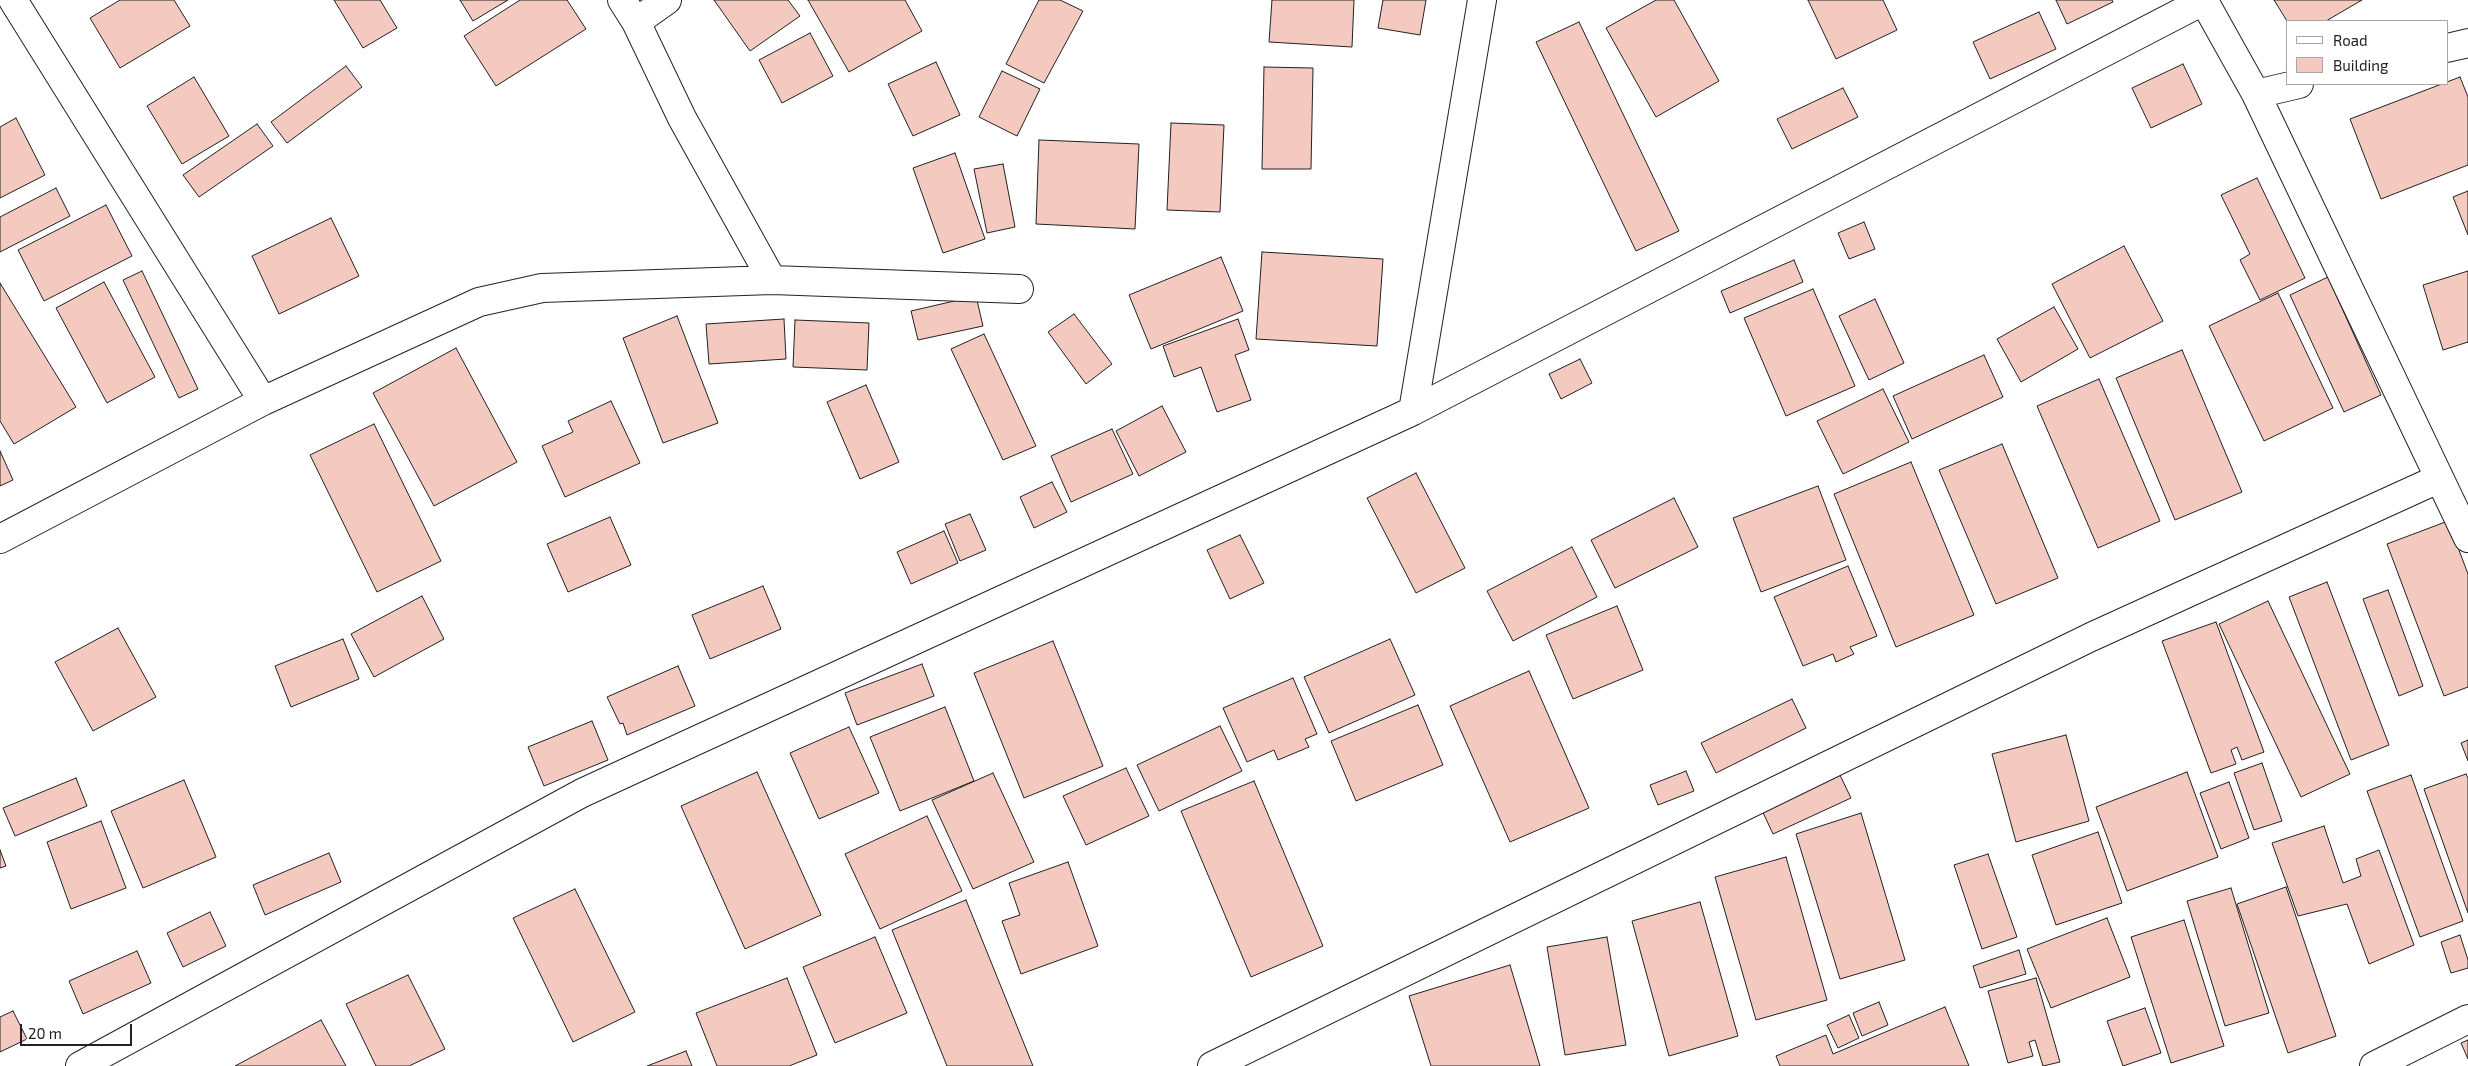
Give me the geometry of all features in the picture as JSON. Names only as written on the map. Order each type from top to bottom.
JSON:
[{"type":"street","points":[[13,0],[263,401]]},
{"type":"street","points":[[667,0],[629,11],[682,118],[772,280]]},
{"type":"street","points":[[1413,411],[1482,0]]},
{"type":"street","points":[[80,1066],[582,793],[1413,411],[2204,0],[2256,94],[2438,479],[2462,511],[2468,538]]},
{"type":"street","points":[[2448,48],[2468,43]]},
{"type":"street","points":[[2256,94],[2295,85]]},
{"type":"street","points":[[0,539],[263,401],[479,302],[542,288],[772,280],[1018,288]]},
{"type":"street","points":[[1212,1066],[2091,636],[2438,479]]},
{"type":"street","points":[[2374,1066],[2468,1019]]},
{"type":"building","points":[[120,0],[174,0],[190,26],[120,68],[90,18]]},
{"type":"building","points":[[334,0],[380,0],[397,28],[363,48]]},
{"type":"building","points":[[460,0],[508,0],[473,21]]},
{"type":"building","points":[[520,0],[567,0],[586,29],[496,86],[464,36]]},
{"type":"building","points":[[714,0],[788,0],[800,16],[750,51]]},
{"type":"building","points":[[808,0],[905,0],[922,31],[849,72]]},
{"type":"building","points":[[1039,0],[1060,0],[1083,11],[1044,83],[1006,64]]},
{"type":"building","points":[[1272,0],[1354,0],[1352,47],[1269,42]]},
{"type":"building","points":[[1383,0],[1426,0],[1420,35],[1378,28]]},
{"type":"building","points":[[1656,0],[1674,0],[1719,81],[1656,117],[1606,28]]},
{"type":"building","points":[[1808,0],[1883,0],[1897,30],[1836,59]]},
{"type":"building","points":[[2056,0],[2112,0],[2113,2],[2067,24]]},
{"type":"building","points":[[2274,0],[2362,0],[2328,20],[2286,20]]},
{"type":"building","points":[[2039,12],[2056,49],[1990,79],[1973,42]]},
{"type":"building","points":[[1579,22],[1679,231],[1636,251],[1536,42]]},
{"type":"building","points":[[810,33],[833,76],[782,103],[759,60]]},
{"type":"building","points":[[936,62],[960,115],[913,136],[888,84]]},
{"type":"building","points":[[2183,64],[2202,104],[2151,128],[2132,88]]},
{"type":"building","points":[[346,66],[362,87],[287,143],[271,122]]},
{"type":"building","points":[[1264,67],[1313,68],[1311,169],[1262,169]]},
{"type":"building","points":[[1002,71],[1040,89],[1017,136],[979,117]]},
{"type":"building","points":[[194,77],[229,136],[182,164],[147,106]]},
{"type":"building","points":[[2460,77],[2468,97],[2468,165],[2381,199],[2350,119],[2439,85],[2448,85],[2448,82]]},
{"type":"building","points":[[1843,88],[1858,117],[1792,149],[1777,119]]},
{"type":"building","points":[[16,118],[45,175],[0,198],[0,127]]},
{"type":"building","points":[[1171,123],[1224,125],[1220,212],[1167,210]]},
{"type":"building","points":[[257,124],[273,146],[199,197],[183,175]]},
{"type":"building","points":[[1039,140],[1139,144],[1135,229],[1036,224]]},
{"type":"building","points":[[955,153],[985,239],[943,253],[913,168]]},
{"type":"building","points":[[1003,164],[1015,227],[987,233],[974,169]]},
{"type":"building","points":[[2257,178],[2305,278],[2260,300],[2240,260],[2250,254],[2221,195]]},
{"type":"building","points":[[56,188],[70,216],[0,252],[0,217]]},
{"type":"building","points":[[2468,191],[2468,235],[2453,197]]},
{"type":"building","points":[[106,205],[132,256],[44,301],[18,250]]},
{"type":"building","points":[[331,218],[359,276],[279,314],[252,256]]},
{"type":"building","points":[[1864,222],[1875,249],[1849,259],[1838,233]]},
{"type":"building","points":[[2124,246],[2163,321],[2090,358],[2052,284]]},
{"type":"building","points":[[1262,252],[1383,259],[1377,346],[1256,339]]},
{"type":"building","points":[[1221,257],[1243,311],[1151,349],[1129,295]]},
{"type":"building","points":[[1794,260],[1803,282],[1730,313],[1721,291]]},
{"type":"building","points":[[142,271],[198,389],[179,398],[123,280]]},
{"type":"building","points":[[2468,271],[2468,342],[2443,350],[2423,285]]},
{"type":"building","points":[[2328,277],[2381,395],[2344,412],[2290,295]]},
{"type":"building","points":[[104,282],[155,377],[107,403],[56,308]]},
{"type":"building","points":[[0,283],[76,407],[14,444],[0,421]]},
{"type":"building","points":[[1813,289],[1855,386],[1786,416],[1744,318]]},
{"type":"building","points":[[2278,293],[2333,408],[2264,441],[2209,326]]},
{"type":"building","points":[[976,296],[983,326],[918,340],[911,311]]},
{"type":"building","points":[[1875,299],[1904,363],[1869,380],[1839,316]]},
{"type":"building","points":[[2054,307],[2078,349],[2021,382],[1997,339]]},
{"type":"building","points":[[1074,314],[1112,364],[1086,384],[1048,332]]},
{"type":"building","points":[[677,316],[718,423],[663,443],[623,338]]},
{"type":"building","points":[[784,319],[786,359],[709,364],[706,324]]},
{"type":"building","points":[[1238,319],[1249,350],[1235,355],[1251,400],[1217,412],[1201,367],[1174,377],[1163,346]]},
{"type":"building","points":[[795,320],[869,323],[867,370],[793,367]]},
{"type":"building","points":[[984,334],[1036,446],[1003,460],[951,349]]},
{"type":"building","points":[[456,348],[517,462],[434,506],[373,393]]},
{"type":"building","points":[[2182,350],[2242,492],[2175,520],[2116,378]]},
{"type":"building","points":[[1984,355],[2003,397],[1912,439],[1893,396]]},
{"type":"building","points":[[1580,359],[1592,383],[1561,399],[1549,374]]},
{"type":"building","points":[[2099,379],[2160,521],[2098,548],[2037,406]]},
{"type":"building","points":[[866,385],[899,462],[860,479],[827,402]]},
{"type":"building","points":[[1883,389],[1909,442],[1843,474],[1817,421]]},
{"type":"building","points":[[611,401],[640,463],[565,497],[542,446],[573,432],[568,421]]},
{"type":"building","points":[[1162,406],[1186,452],[1139,476],[1116,431]]},
{"type":"building","points":[[374,424],[441,561],[377,592],[310,455]]},
{"type":"building","points":[[1112,429],[1133,474],[1071,502],[1051,456]]},
{"type":"building","points":[[2002,444],[2058,578],[1996,604],[1939,470]]},
{"type":"building","points":[[0,451],[13,480],[0,486]]},
{"type":"building","points":[[1911,462],[1974,615],[1896,647],[1834,494]]},
{"type":"building","points":[[1416,473],[1465,568],[1416,593],[1367,498]]},
{"type":"building","points":[[1052,482],[1067,512],[1034,528],[1020,497]]},
{"type":"building","points":[[1818,486],[1846,560],[1761,592],[1733,518]]},
{"type":"building","points":[[1674,498],[1698,547],[1615,588],[1591,540]]},
{"type":"building","points":[[970,514],[986,550],[960,561],[945,524]]},
{"type":"building","points":[[610,517],[631,565],[568,592],[547,544]]},
{"type":"building","points":[[2448,521],[2468,574],[2468,687],[2444,696],[2387,544]]},
{"type":"building","points":[[944,531],[958,563],[911,584],[897,552]]},
{"type":"building","points":[[1240,535],[1264,583],[1230,599],[1207,550]]},
{"type":"building","points":[[1572,547],[1597,597],[1513,641],[1487,591]]},
{"type":"building","points":[[1848,566],[1877,636],[1850,647],[1854,654],[1836,662],[1833,654],[1803,666],[1774,597]]},
{"type":"building","points":[[2327,582],[2389,745],[2351,760],[2289,597]]},
{"type":"building","points":[[763,586],[781,629],[710,659],[692,615]]},
{"type":"building","points":[[2388,590],[2423,686],[2399,696],[2363,599]]},
{"type":"building","points":[[422,596],[444,639],[374,677],[351,634]]},
{"type":"building","points":[[2268,601],[2350,774],[2301,797],[2219,624]]},
{"type":"building","points":[[1617,606],[1643,670],[1573,699],[1546,635]]},
{"type":"building","points":[[2216,622],[2264,752],[2242,760],[2237,747],[2231,750],[2236,764],[2211,773],[2162,641]]},
{"type":"building","points":[[118,628],[156,697],[93,731],[55,662]]},
{"type":"building","points":[[343,639],[359,679],[291,707],[275,666]]},
{"type":"building","points":[[1390,639],[1415,695],[1329,733],[1304,677]]},
{"type":"building","points":[[1053,641],[1103,766],[1024,798],[974,673]]},
{"type":"building","points":[[922,664],[934,696],[857,725],[845,693]]},
{"type":"building","points":[[678,666],[695,706],[627,735],[623,723],[620,724],[607,697]]},
{"type":"building","points":[[1529,671],[1589,808],[1510,842],[1450,706]]},
{"type":"building","points":[[1293,678],[1317,734],[1305,739],[1309,747],[1278,760],[1274,750],[1247,762],[1223,708]]},
{"type":"building","points":[[1792,699],[1806,728],[1716,773],[1701,743]]},
{"type":"building","points":[[1418,705],[1443,765],[1356,801],[1331,741]]},
{"type":"building","points":[[945,707],[974,781],[900,811],[870,737]]},
{"type":"building","points":[[592,721],[608,760],[544,786],[528,747]]},
{"type":"building","points":[[1220,726],[1242,771],[1159,811],[1137,765]]},
{"type":"building","points":[[849,727],[879,793],[819,819],[790,753]]},
{"type":"building","points":[[2066,735],[2089,821],[2016,842],[1992,754]]},
{"type":"building","points":[[2468,740],[2468,761],[2461,743]]},
{"type":"building","points":[[2262,763],[2282,821],[2254,830],[2234,773]]},
{"type":"building","points":[[1126,768],[1149,816],[1086,845],[1063,796]]},
{"type":"building","points":[[1686,771],[1694,791],[1658,805],[1650,785]]},
{"type":"building","points":[[1838,771],[1851,798],[1773,834],[1760,806]]},
{"type":"building","points":[[757,772],[821,915],[745,949],[681,806]]},
{"type":"building","points":[[2187,772],[2218,857],[2127,891],[2096,807]]},
{"type":"building","points":[[993,773],[1034,862],[973,889],[932,800]]},
{"type":"building","points":[[2466,774],[2468,778],[2468,913],[2424,789]]},
{"type":"building","points":[[2411,775],[2463,921],[2420,937],[2367,791]]},
{"type":"building","points":[[76,778],[87,806],[15,836],[3,808]]},
{"type":"building","points":[[184,780],[216,857],[143,888],[111,811]]},
{"type":"building","points":[[1254,781],[1323,946],[1251,977],[1181,811]]},
{"type":"building","points":[[2229,782],[2249,838],[2221,849],[2200,793]]},
{"type":"building","points":[[1861,813],[1905,960],[1840,979],[1796,834]]},
{"type":"building","points":[[927,816],[962,891],[880,929],[845,854]]},
{"type":"building","points":[[101,821],[126,888],[71,909],[47,842]]},
{"type":"building","points":[[2324,826],[2343,883],[2361,876],[2356,859],[2379,850],[2414,945],[2369,964],[2347,904],[2298,916],[2272,843]]},
{"type":"building","points":[[2098,832],[2122,903],[2056,925],[2032,855]]},
{"type":"building","points":[[0,850],[6,866],[0,868]]},
{"type":"building","points":[[329,853],[341,882],[265,915],[253,885]]},
{"type":"building","points":[[1988,854],[2017,937],[1982,949],[1954,865]]},
{"type":"building","points":[[1786,857],[1827,1000],[1756,1020],[1715,877]]},
{"type":"building","points":[[1068,862],[1098,946],[1021,974],[1002,921],[1020,915],[1009,883]]},
{"type":"building","points":[[2286,887],[2336,1036],[2288,1053],[2237,904]]},
{"type":"building","points":[[2231,888],[2269,1013],[2225,1026],[2187,901]]},
{"type":"building","points":[[575,889],[635,1012],[573,1042],[513,918]]},
{"type":"building","points":[[966,900],[1033,1066],[947,1066],[892,930]]},
{"type":"building","points":[[1700,902],[1738,1036],[1669,1056],[1632,921]]},
{"type":"building","points":[[210,912],[226,946],[183,967],[167,933]]},
{"type":"building","points":[[2107,918],[2130,977],[2051,1008],[2027,949]]},
{"type":"building","points":[[2184,920],[2224,1046],[2171,1063],[2131,937]]},
{"type":"building","points":[[2460,935],[2468,960],[2468,968],[2451,973],[2441,942]]},
{"type":"building","points":[[875,937],[907,1013],[835,1043],[803,967]]},
{"type":"building","points":[[1607,937],[1626,1045],[1565,1055],[1547,947]]},
{"type":"building","points":[[2019,950],[2026,974],[1980,988],[1973,966]]},
{"type":"building","points":[[137,951],[151,983],[83,1014],[69,981]]},
{"type":"building","points":[[1510,965],[1540,1066],[1431,1066],[1409,996]]},
{"type":"building","points":[[408,975],[445,1049],[409,1066],[376,1066],[346,1004]]},
{"type":"building","points":[[787,978],[817,1055],[789,1066],[717,1066],[696,1013]]},
{"type":"building","points":[[2036,978],[2060,1062],[2043,1066],[2035,1040],[2029,1042],[2033,1056],[2008,1063],[1988,991]]},
{"type":"building","points":[[1879,1002],[1888,1025],[1862,1036],[1853,1013]]},
{"type":"building","points":[[1945,1007],[1969,1066],[1780,1066],[1776,1056],[1826,1035],[1833,1054]]},
{"type":"building","points":[[2145,1008],[2161,1053],[2123,1066],[2107,1021]]},
{"type":"building","points":[[13,1011],[27,1039],[0,1052],[0,1017]]},
{"type":"building","points":[[1849,1015],[1859,1038],[1838,1048],[1827,1025]]},
{"type":"building","points":[[321,1020],[346,1066],[235,1066]]},
{"type":"building","points":[[2468,1040],[2468,1059],[2461,1043]]},
{"type":"building","points":[[686,1051],[692,1066],[647,1066]]}]
